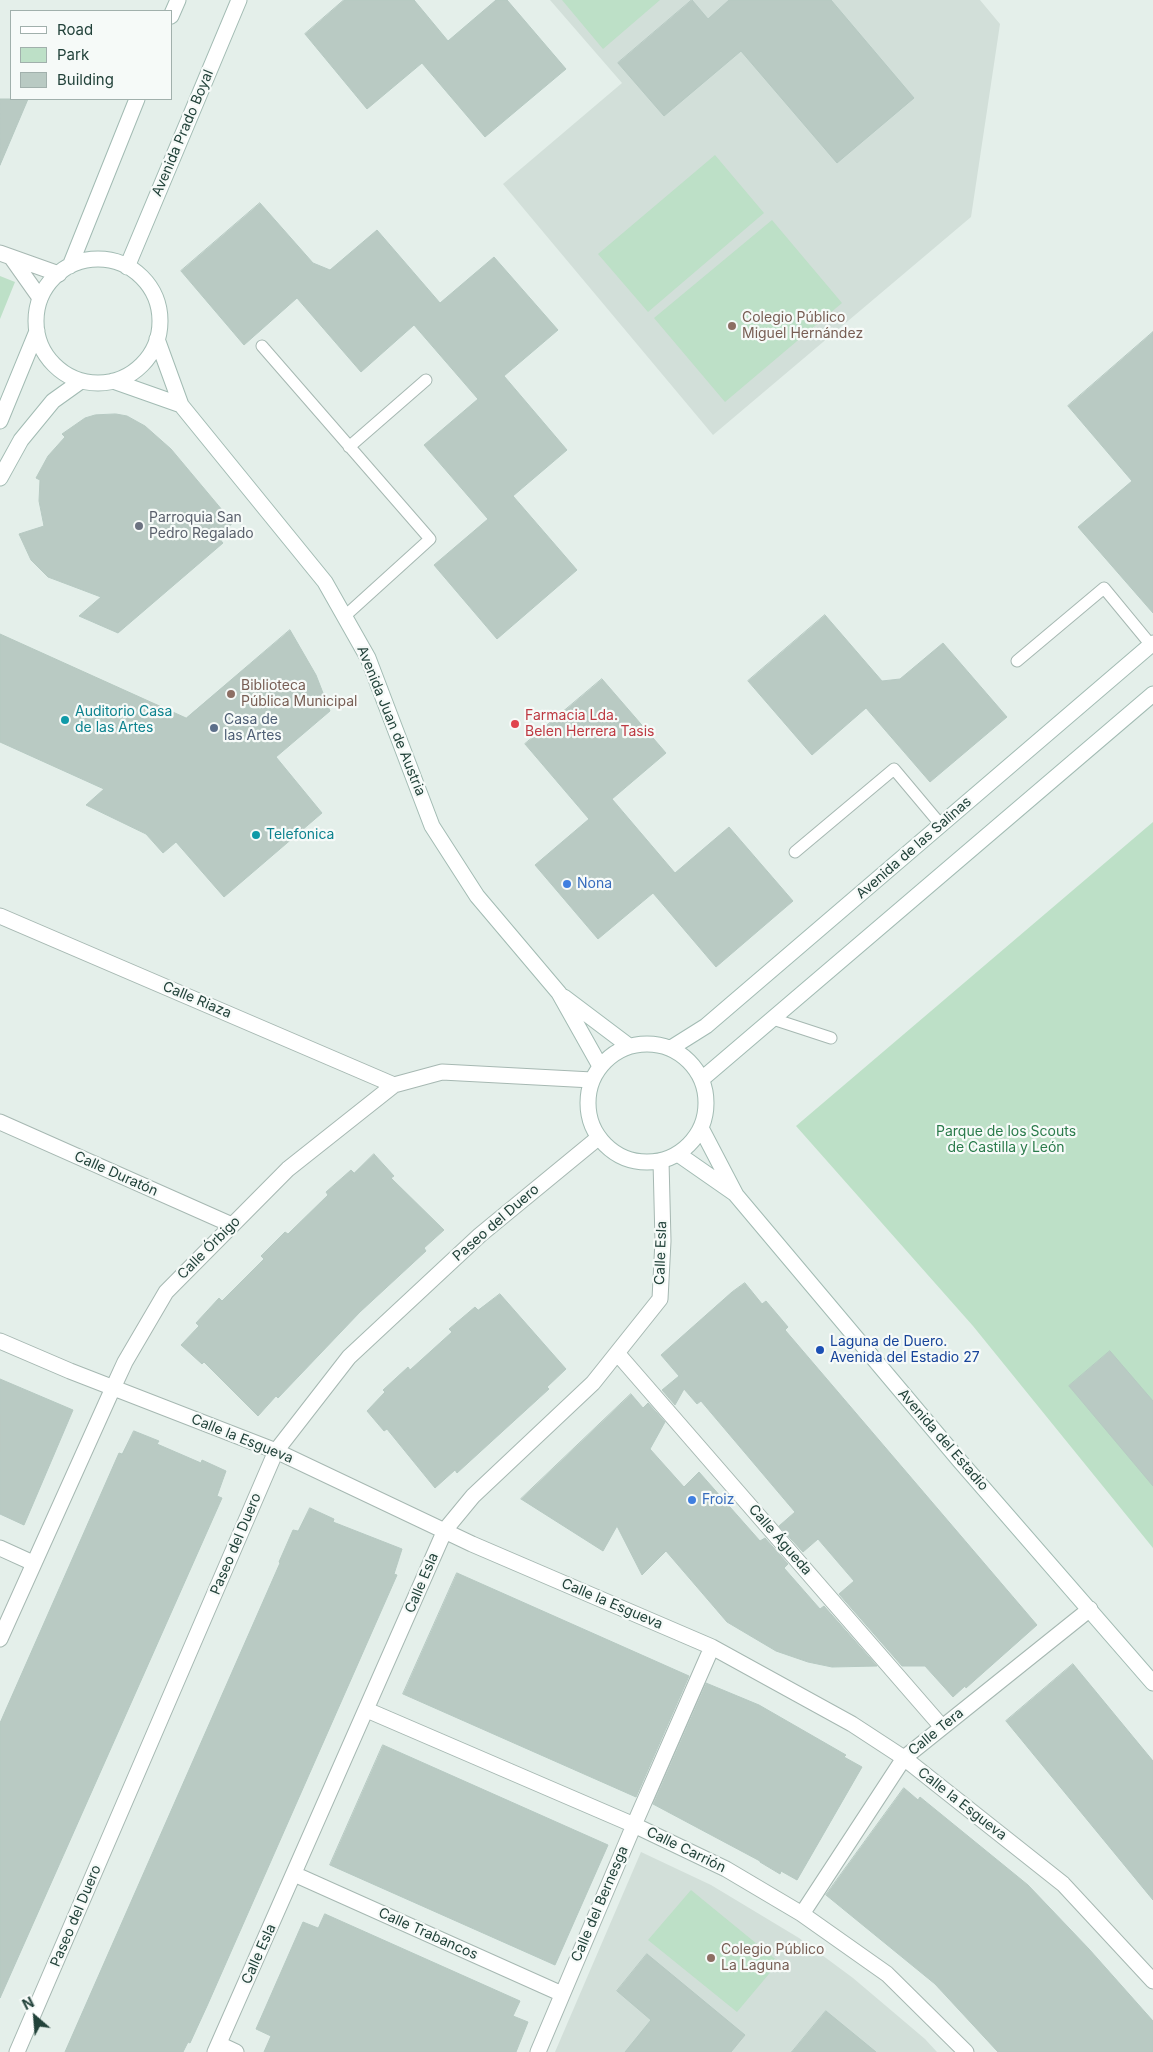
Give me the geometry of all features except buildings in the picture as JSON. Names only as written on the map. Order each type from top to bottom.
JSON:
[{"type":"street","points":[[172,14],[178,0]]},
{"type":"street","name":"Avenida Prado Boyal","points":[[127,267],[239,0]]},
{"type":"street","points":[[64,270],[137,100]]},
{"type":"street","points":[[5,255],[64,270]]},
{"type":"street","points":[[5,255],[40,298]]},
{"type":"street","points":[[83,261],[113,261],[127,267],[141,277],[152,291],[158,308],[160,323],[157,339],[148,358],[138,368],[113,382],[98,384],[82,381],[66,374],[52,364],[42,348],[36,331],[40,298],[48,285],[64,270],[83,261]]},
{"type":"street","points":[[0,421],[36,331]]},
{"type":"street","name":"Avenida Juan de Austria","points":[[157,339],[182,405],[326,582],[368,658],[432,826],[477,896],[559,993],[600,1066]]},
{"type":"street","points":[[0,478],[20,440],[53,401],[82,381]]},
{"type":"street","points":[[113,382],[182,405]]},
{"type":"street","name":"Avenida de las Salinas","points":[[671,1048],[706,1026],[1152,644]]},
{"type":"street","points":[[702,1079],[1153,694]]},
{"type":"street","name":"Calle Riaza","points":[[0,916],[394,1085]]},
{"type":"street","name":"Avenida Juan de Austria","points":[[559,993],[629,1046]]},
{"type":"street","points":[[656,1044],[671,1048],[684,1056],[694,1066],[702,1079],[706,1096],[706,1112],[701,1128],[691,1142],[678,1154],[662,1161],[644,1163],[626,1159],[611,1150],[598,1138],[591,1124],[588,1110],[588,1094],[592,1080],[600,1066],[612,1055],[629,1046],[656,1044]]},
{"type":"street","name":"Calle Órbigo","points":[[0,1639],[125,1362],[166,1292],[288,1170],[394,1085],[442,1072],[592,1080]]},
{"type":"street","name":"Calle Duratón","points":[[0,1122],[232,1225]]},
{"type":"street","name":"Avenida del Estadio","points":[[701,1128],[736,1195],[959,1460],[1153,1683]]},
{"type":"street","name":"Paseo del Duero","points":[[17,2052],[276,1451],[349,1357],[480,1235],[598,1138]]},
{"type":"street","name":"Avenida del Estadio","points":[[678,1154],[736,1195]]},
{"type":"street","name":"Calle Esla","points":[[217,2048],[446,1530],[473,1496],[594,1383],[660,1298],[663,1241],[662,1161]]},
{"type":"street","name":"Calle la Esgueva","points":[[0,1341],[113,1388],[276,1451],[446,1530],[472,1544],[712,1647],[852,1724],[904,1758],[1063,1884],[1153,1981]]},
{"type":"street","name":"Calle Águeda","points":[[617,1353],[942,1726]]},
{"type":"street","points":[[0,1548],[33,1563]]},
{"type":"street","name":"Calle Tera","points":[[802,1914],[904,1758],[942,1726],[1043,1649],[1090,1609]]},
{"type":"street","name":"Calle del Bernesga","points":[[538,2052],[712,1647]]},
{"type":"street","name":"Calle Carrión","points":[[367,1710],[634,1825],[726,1869],[802,1914],[887,1974],[966,2052]]},
{"type":"street","name":"Calle Trabancos","points":[[294,1874],[562,1994]]},
{"type":"street","points":[[217,2048],[236,2052]]},
{"type":"lane","points":[[262,346],[430,539],[345,616]]},
{"type":"lane","points":[[349,446],[426,380]]},
{"type":"lane","points":[[1016,661],[1104,588],[1152,644]]},
{"type":"lane","points":[[795,852],[894,769],[941,824]]},
{"type":"lane","points":[[772,1019],[831,1038]]},
{"type":"shaded area","name":"Colegio Público Miguel Hernández","points":[[550,0],[980,0],[1000,24],[971,217],[713,435],[503,184],[622,83]]},
{"type":"shaded area","name":"Colegio Público La Laguna","points":[[641,1852],[711,1885],[799,1938],[853,1978],[925,2039],[937,2052],[555,2052]]},
{"type":"green space","points":[[562,0],[660,0],[603,49]]},
{"type":"green space","points":[[715,155],[764,213],[648,312],[598,254]]},
{"type":"green space","points":[[772,220],[842,303],[725,402],[654,318]]},
{"type":"green space","points":[[0,276],[15,282],[0,319]]},
{"type":"green space","name":"Parque de los Scouts de Castilla y León","points":[[1153,822],[1153,1548],[973,1326],[796,1126]]},
{"type":"green space","points":[[691,1890],[779,1962],[737,2012],[648,1940]]},
{"type":"place","name":"Colegio Público Miguel Hernández","points":[[732,326]]},
{"type":"place","name":"Parroquia San Pedro Regalado","points":[[139,526]]},
{"type":"place","name":"Biblioteca Pública Municipal","points":[[231,694]]},
{"type":"place","name":"Auditorio Casa de las Artes","points":[[65,720]]},
{"type":"place","name":"Farmacia Lda. Belen Herrera Tasis","points":[[515,724]]},
{"type":"place","name":"Casa de las Artes","points":[[214,728]]},
{"type":"place","name":"Telefonica","points":[[256,835]]},
{"type":"place","name":"Nona","points":[[567,884]]},
{"type":"place","name":"Laguna de Duero. Avenida del Estadio 27","points":[[820,1350]]},
{"type":"place","name":"Froiz","points":[[692,1500]]},
{"type":"place","name":"Colegio Público La Laguna","points":[[711,1958]]}]
